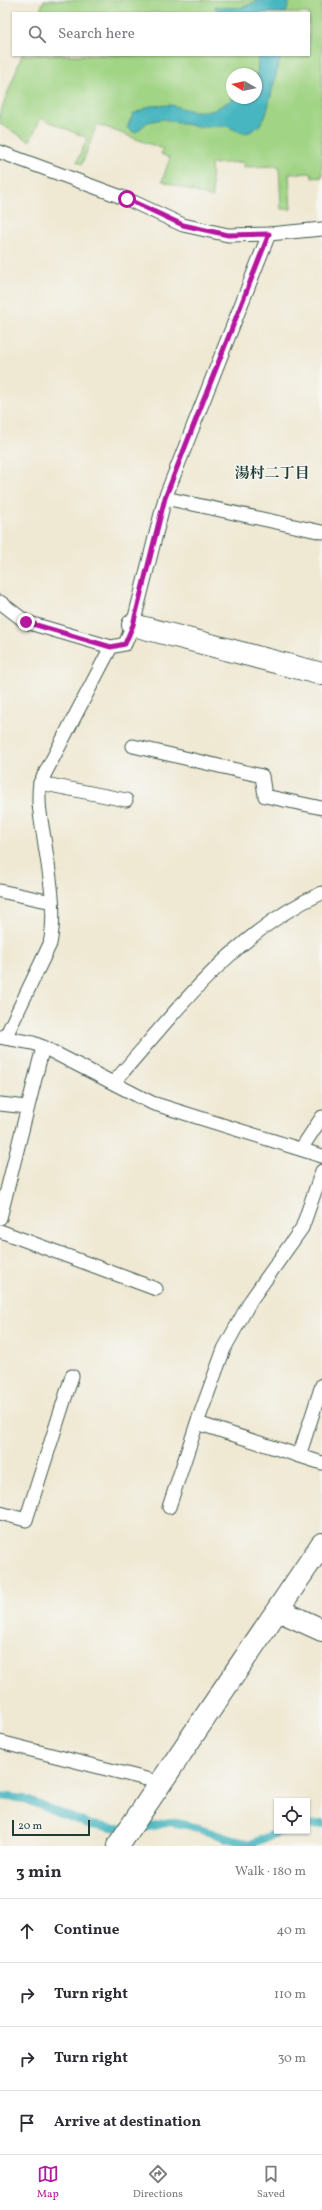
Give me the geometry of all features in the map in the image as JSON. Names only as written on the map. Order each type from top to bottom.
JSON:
[{"type":"street","points":[[133,625],[322,674]]},
{"type":"street","points":[[120,1842],[162,1783],[322,1544]]},
{"type":"street","points":[[278,1610],[322,1630]]},
{"type":"lane","points":[[0,152],[127,199],[183,225],[228,235],[269,234],[322,229]]},
{"type":"lane","points":[[0,602],[26,622],[111,647],[125,644],[133,625],[165,498],[269,234]]},
{"type":"lane","points":[[165,498],[322,532]]},
{"type":"lane","points":[[111,647],[40,783],[38,799],[52,902],[53,933],[50,944],[3,1037],[33,1043],[43,1047],[114,1082],[152,1103],[322,1156]]},
{"type":"lane","points":[[133,746],[262,776],[265,796],[322,808]]},
{"type":"lane","points":[[40,783],[126,800]]},
{"type":"lane","points":[[0,891],[52,902]]},
{"type":"lane","points":[[114,1082],[210,975],[263,926],[306,900],[322,893]]},
{"type":"lane","points":[[0,1218],[43,1047]]},
{"type":"lane","points":[[0,1104],[27,1107]]},
{"type":"lane","points":[[301,1149],[322,1117]]},
{"type":"lane","points":[[169,1507],[224,1349],[251,1300],[302,1228],[322,1171]]},
{"type":"lane","points":[[0,1231],[156,1289]]},
{"type":"lane","points":[[0,1513],[26,1520],[72,1376]]},
{"type":"lane","points":[[299,1456],[322,1385]]},
{"type":"lane","points":[[197,1423],[322,1463]]},
{"type":"lane","points":[[0,1742],[162,1783]]},
{"type":"green space","points":[[44,0],[322,0],[322,177],[312,178],[311,173],[289,174],[291,209],[281,209],[279,166],[244,167],[244,162],[211,164],[213,198],[162,181],[170,158],[161,154],[163,149],[97,124],[82,164],[77,162],[87,138],[41,118],[30,141],[0,124],[0,113],[22,56],[310,56],[310,12],[39,12]]},
{"type":"water","points":[[260,0],[290,0],[286,12],[228,12],[217,10],[214,7],[241,8]]},
{"type":"water","points":[[258,56],[281,56],[266,115],[259,126],[250,132],[243,133],[226,126],[198,127],[163,119],[148,122],[135,133],[127,128],[133,114],[150,106],[171,105],[192,111],[212,111],[226,103],[262,104],[262,68],[257,68]]},
{"type":"waterway","points":[[0,1796],[24,1799],[91,1825],[113,1828],[144,1828],[170,1822],[187,1825],[233,1840],[251,1844],[274,1834]]},
{"type":"waterway","points":[[310,1825],[322,1824]]},
{"type":"district","name":"湯村二丁目","points":[[272,474]]},
{"type":"route","points":[[26,622],[111,647],[125,644],[133,625],[165,498],[269,234],[228,235],[183,225],[127,199]]}]
